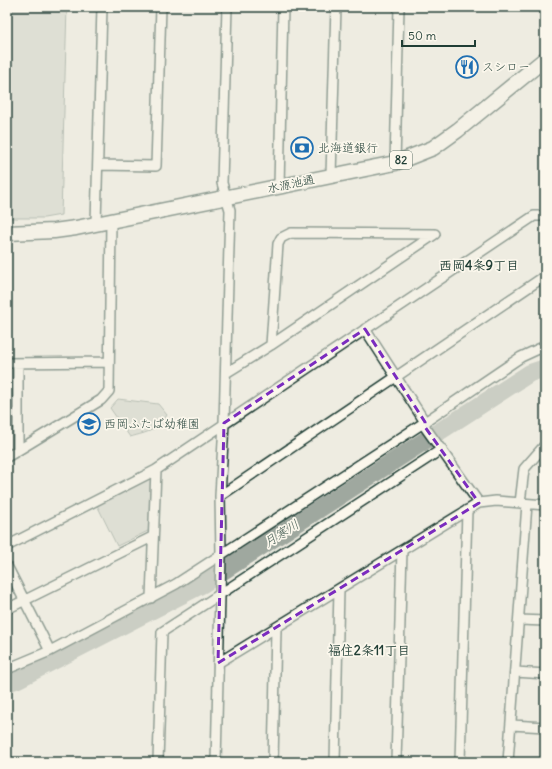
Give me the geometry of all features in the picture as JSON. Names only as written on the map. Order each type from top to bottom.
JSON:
[{"type":"main road","name":"水源池通","points":[[7,233],[54,231],[96,224],[395,162],[433,148],[464,126],[545,59]]},
{"type":"street","points":[[96,224],[99,165],[102,7]]},
{"type":"street","points":[[99,165],[156,166],[161,7]]},
{"type":"street","points":[[216,762],[221,557],[220,496],[226,373],[230,210],[222,183],[227,7]]},
{"type":"street","points":[[279,186],[283,7]]},
{"type":"street","points":[[331,175],[336,7]]},
{"type":"street","points":[[395,162],[399,7]]},
{"type":"street","points":[[7,546],[156,470],[534,216],[545,216]]},
{"type":"street","points":[[7,457],[101,400],[109,391],[111,220]]},
{"type":"street","points":[[226,373],[271,345],[435,234],[291,233],[286,235],[278,244],[271,345]]},
{"type":"street","points":[[220,496],[545,276]]},
{"type":"street","points":[[365,329],[440,448],[479,503]]},
{"type":"street","points":[[7,669],[50,650],[151,598],[221,557],[425,425],[521,357],[545,346]]},
{"type":"street","points":[[7,364],[109,362]]},
{"type":"street","points":[[18,364],[18,450]]},
{"type":"street","points":[[508,762],[520,620],[524,469],[545,445]]},
{"type":"street","points":[[158,762],[162,632],[220,590],[440,448]]},
{"type":"street","points":[[151,598],[152,537],[156,470]]},
{"type":"street","points":[[218,663],[276,629],[479,503],[496,502],[545,504]]},
{"type":"street","points":[[460,762],[466,510]]},
{"type":"street","points":[[7,609],[152,537]]},
{"type":"street","points":[[396,762],[402,550]]},
{"type":"street","points":[[7,566],[50,650]]},
{"type":"street","points":[[335,762],[339,589]]},
{"type":"street","points":[[520,620],[545,621]]},
{"type":"street","points":[[273,762],[276,629]]},
{"type":"street","points":[[516,672],[545,674]]},
{"type":"street","points":[[512,725],[545,727]]},
{"type":"highlighted area","points":[[365,329],[425,422],[425,427],[479,503],[218,663],[224,423]]},
{"type":"shaded area","points":[[7,7],[67,7],[61,215],[44,218],[7,218]]},
{"type":"shaded area","points":[[118,399],[158,404],[167,415],[156,428],[130,437],[110,408]]},
{"type":"shaded area","points":[[153,474],[152,529],[117,546],[97,505]]},
{"type":"waterway","name":"月寒川","points":[[7,683],[18,679],[203,584],[530,373],[545,368]]},
{"type":"place","name":"スシロー","points":[[467,67]]},
{"type":"place","name":"北海道銀行","points":[[302,148]]},
{"type":"place","name":"西岡ふたば幼稚園","points":[[89,424]]},
{"type":"district","name":"西岡4条9丁目","points":[[479,265]]},
{"type":"district","name":"福住2条11丁目","points":[[369,650]]}]
